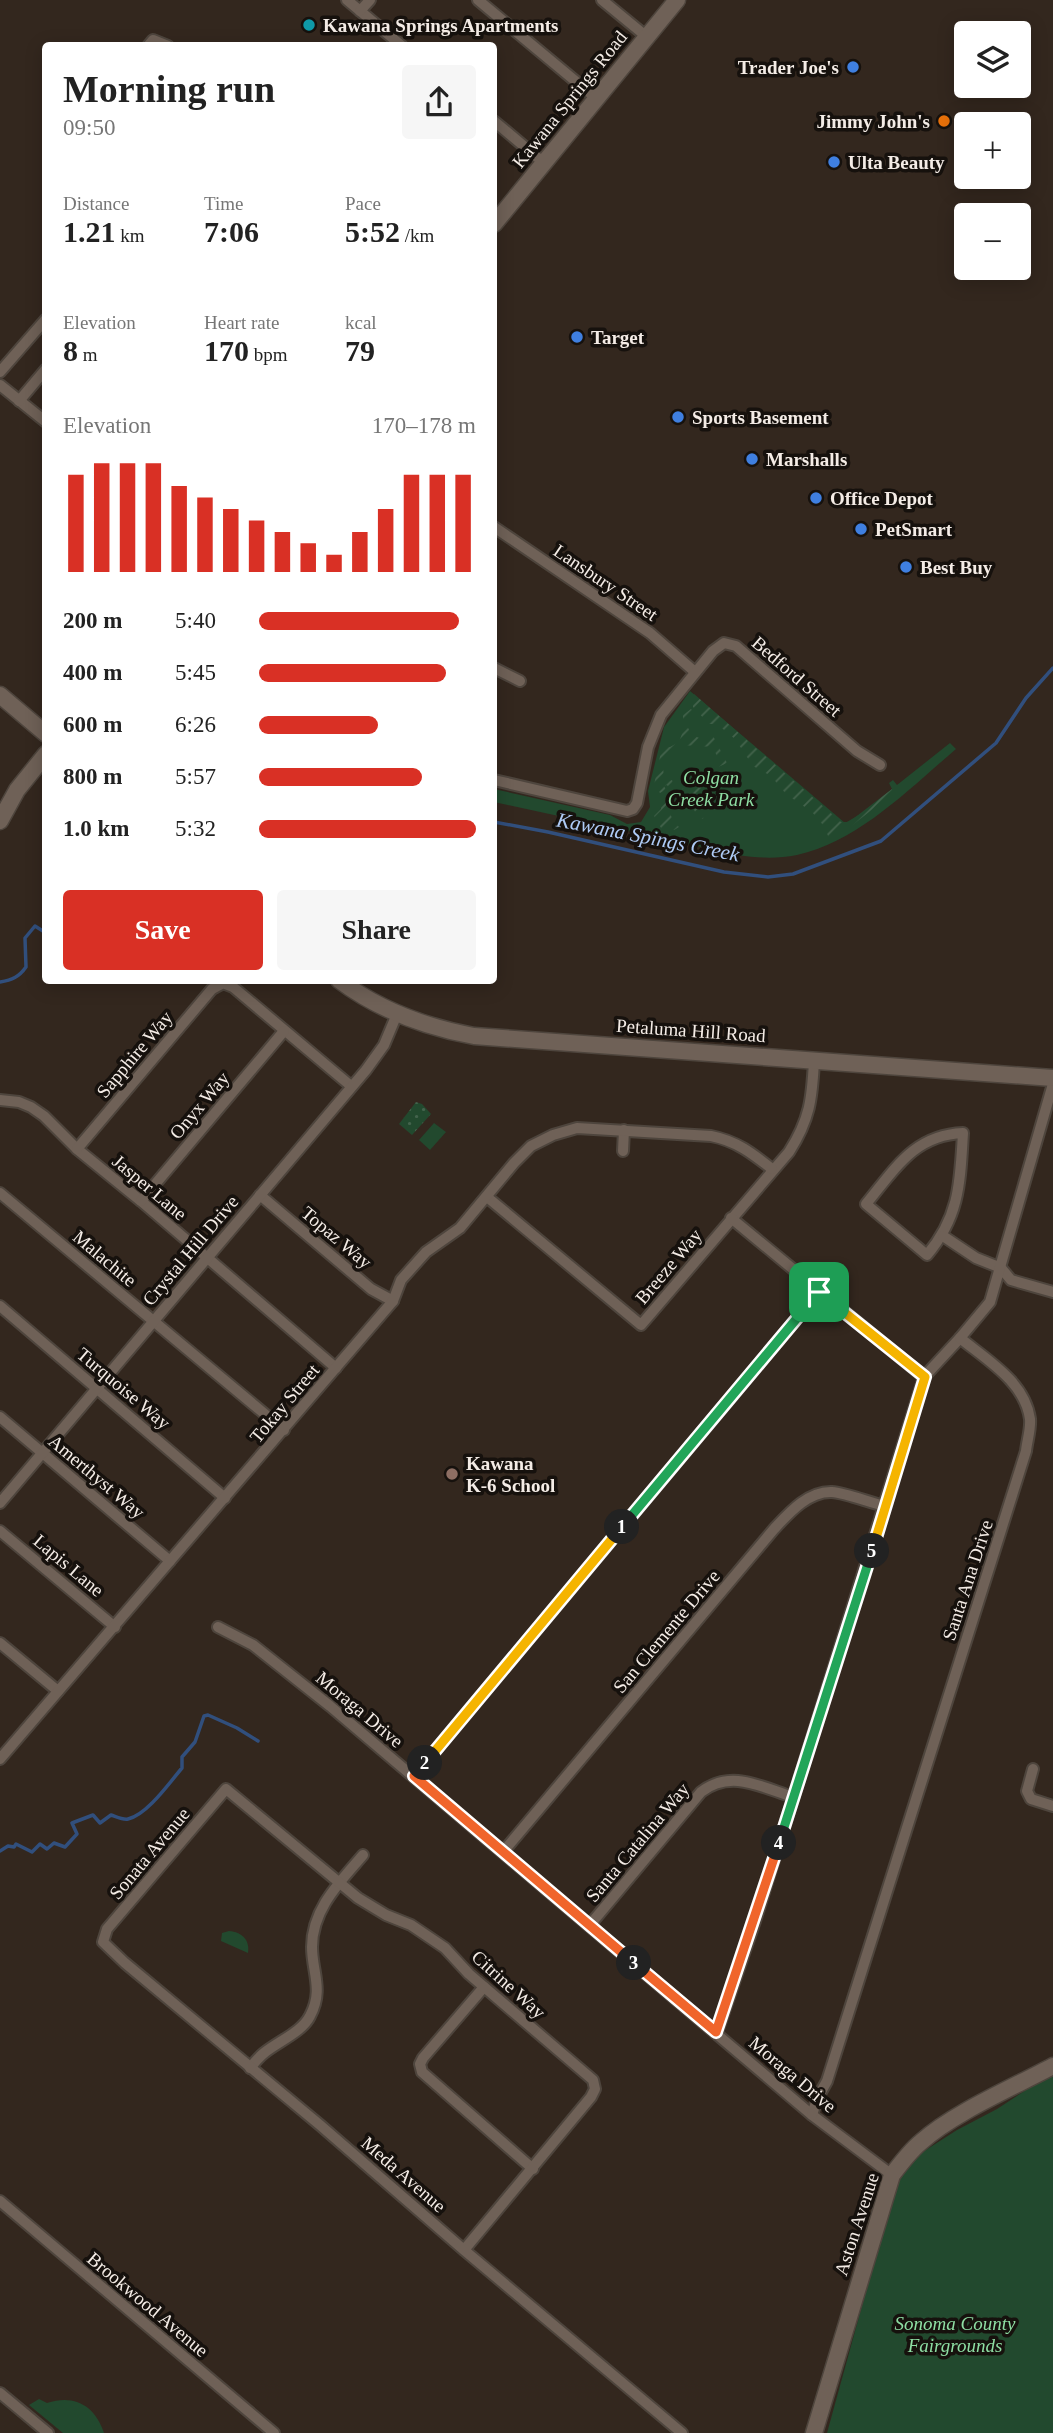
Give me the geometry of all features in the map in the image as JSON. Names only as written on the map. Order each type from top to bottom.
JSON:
[{"type":"street","points":[[347,0],[397,42]]},
{"type":"street","points":[[360,11],[370,0]]},
{"type":"street","points":[[478,0],[597,99]]},
{"type":"street","points":[[602,0],[647,37]]},
{"type":"street","name":"Kawana Springs Road","points":[[497,220],[677,0]]},
{"type":"street","points":[[497,124],[544,163]]},
{"type":"street","points":[[0,372],[42,324]]},
{"type":"street","points":[[19,401],[42,374]]},
{"type":"street","points":[[0,386],[42,419]]},
{"type":"street","name":"Lansbury Street","points":[[497,529],[650,633],[695,672]]},
{"type":"street","name":"Bedford Street","points":[[497,781],[626,810],[633,809],[637,803],[653,731],[661,715],[713,651],[724,643],[736,646],[857,751],[880,765]]},
{"type":"street","points":[[497,670],[520,681]]},
{"type":"street","points":[[0,695],[42,731]]},
{"type":"street","points":[[0,821],[17,790],[42,759]]},
{"type":"street","name":"Sapphire Way","points":[[77,1149],[220,984]]},
{"type":"street","name":"Sapphire Way","points":[[226,984],[233,987],[351,1086]]},
{"type":"street","name":"Petaluma Hill Road","points":[[345,984],[397,1014],[425,1025],[474,1036],[1053,1078]]},
{"type":"street","name":"Crystal Hill Drive","points":[[0,1503],[351,1086],[384,1045],[397,1014]]},
{"type":"street","name":"Onyx Way","points":[[141,1201],[284,1031]]},
{"type":"street","name":"Breeze Way","points":[[487,1196],[641,1325],[789,1152],[801,1134],[810,1111],[814,1061]]},
{"type":"street","points":[[716,2032],[925,1377],[990,1303],[1053,1084]]},
{"type":"street","name":"Jasper Lane","points":[[0,1100],[19,1102],[44,1116],[77,1149],[337,1368]]},
{"type":"street","name":"Tokay Street","points":[[1,1757],[337,1368],[393,1301],[401,1280],[413,1265],[426,1252],[460,1228],[531,1146],[553,1135],[577,1128],[727,1139],[743,1146],[772,1169]]},
{"type":"street","points":[[623,1151],[624,1130]]},
{"type":"street","points":[[963,1133],[960,1181],[943,1236],[927,1255],[866,1204],[903,1160],[922,1143],[943,1134],[963,1133]]},
{"type":"street","name":"Malachite","points":[[0,1193],[284,1430]]},
{"type":"street","name":"Topaz Way","points":[[260,1195],[371,1289],[393,1301]]},
{"type":"street","points":[[731,1218],[925,1377]]},
{"type":"street","points":[[943,1236],[976,1258],[1001,1268],[1011,1280],[1053,1292]]},
{"type":"street","points":[[414,1776],[819,1292]]},
{"type":"street","name":"Turquoise Way","points":[[0,1306],[225,1498]]},
{"type":"street","name":"Santa Ana Drive","points":[[812,2115],[827,2081],[1026,1451],[1031,1421],[1025,1399],[1010,1379],[960,1338]]},
{"type":"street","name":"Amerthyst Way","points":[[0,1417],[170,1562]]},
{"type":"street","name":"San Clemente Drive","points":[[503,1852],[765,1539],[792,1511],[811,1496],[832,1492],[886,1506]]},
{"type":"street","name":"Lapis Lane","points":[[0,1531],[115,1627]]},
{"type":"street","name":"Moraga Drive","points":[[218,1627],[237,1635],[268,1656],[414,1776],[812,2115],[892,2175]]},
{"type":"street","points":[[0,1643],[58,1691]]},
{"type":"street","points":[[1033,1769],[1027,1791],[1031,1799],[1053,1806]]},
{"type":"street","name":"Santa Catalina Way","points":[[589,1926],[701,1792],[712,1783],[726,1780],[742,1782],[793,1797]]},
{"type":"street","name":"Citrine Way","points":[[226,1789],[370,1906],[411,1925],[445,1948],[484,1987],[593,2080],[595,2089],[592,2097],[464,2250]]},
{"type":"street","name":"Sonata Avenue","points":[[103,1942],[107,1929],[226,1789]]},
{"type":"street","points":[[250,2068],[264,2053],[300,2028],[310,2017],[318,1982],[312,1947],[317,1917],[363,1855]]},
{"type":"street","name":"Meda Avenue","points":[[103,1942],[682,2433]]},
{"type":"street","points":[[484,1987],[423,2058],[420,2064],[422,2072],[533,2169]]},
{"type":"street","name":"Aston Avenue","points":[[814,2433],[892,2175],[929,2135],[967,2111],[1053,2066]]},
{"type":"street","name":"Brookwood Avenue","points":[[0,2201],[274,2433]]},
{"type":"street","points":[[0,2393],[48,2433]]},
{"type":"green space","name":"Colgan Creek Park","points":[[690,691],[845,823],[864,812],[892,789],[889,783],[893,780],[897,785],[950,743],[956,749],[862,826],[820,848],[790,856],[767,858],[738,855],[497,803],[497,790],[610,815],[627,824],[641,822],[650,807],[648,791],[664,727]]},
{"type":"green space","points":[[694,694],[841,822],[849,822],[892,789],[892,794],[850,827],[829,838],[812,812],[786,794],[771,776],[753,766],[735,739],[717,724],[709,724],[693,707],[691,697]]},
{"type":"green space","points":[[691,709],[697,715],[691,719],[687,718],[690,732],[703,739],[710,730],[727,763],[705,773],[704,770],[720,762],[712,746],[676,748],[667,755],[663,765],[666,782],[672,780],[674,786],[664,786],[666,790],[660,793],[654,785],[662,747],[670,747],[679,742],[683,731],[683,715]]},
{"type":"green space","points":[[706,779],[707,783],[698,797],[705,807],[703,819],[696,819],[687,793],[684,794],[682,789]]},
{"type":"green space","points":[[666,795],[669,800],[664,811],[666,814],[670,813],[679,827],[674,830],[665,828],[664,833],[654,816],[661,809],[662,797]]},
{"type":"green space","points":[[416,1102],[422,1104],[431,1114],[412,1135],[399,1124]]},
{"type":"green space","points":[[434,1123],[446,1132],[430,1150],[419,1140]]},
{"type":"green space","points":[[229,1931],[244,1938],[248,1944],[248,1953],[221,1941],[222,1933]]},
{"type":"green space","name":"Sonoma County Fairgrounds","points":[[1053,2072],[1053,2433],[827,2433],[895,2186],[918,2155],[997,2109]]},
{"type":"green space","points":[[39,2399],[47,2403],[66,2400],[83,2404],[95,2416],[104,2433],[63,2433],[29,2405]]},
{"type":"waterway","name":"Kawana Spings Creek","points":[[497,823],[724,872],[768,877],[793,874],[881,841],[996,743],[1026,698],[1053,668]]},
{"type":"waterway","name":"Kawana Spings Creek","points":[[0,982],[15,978],[26,967],[25,938],[35,926],[42,930]]},
{"type":"waterway","points":[[0,1851],[16,1844],[32,1852],[40,1844],[47,1849],[54,1843],[65,1847],[77,1834],[72,1823],[93,1815],[100,1823],[111,1815],[128,1819],[143,1811],[182,1768],[182,1757],[195,1742],[204,1716],[208,1715],[237,1728],[258,1741]]},
{"type":"place","name":"Kawana Springs Apartments","points":[[309,25]]},
{"type":"place","name":"Trader Joe's","points":[[853,67]]},
{"type":"place","name":"Jimmy John's","points":[[944,121]]},
{"type":"place","name":"Ulta Beauty","points":[[834,162]]},
{"type":"place","name":"Target","points":[[577,337]]},
{"type":"place","name":"Sports Basement","points":[[678,417]]},
{"type":"place","name":"Marshalls","points":[[752,459]]},
{"type":"place","name":"Office Depot","points":[[816,498]]},
{"type":"place","name":"PetSmart","points":[[861,529]]},
{"type":"place","name":"Best Buy","points":[[906,567]]},
{"type":"place","name":"Kawana K-6 School","points":[[452,1474]]},
{"type":"route","points":[[819,1292],[925,1377],[755,1921],[716,2032],[414,1776],[819,1292]]}]
